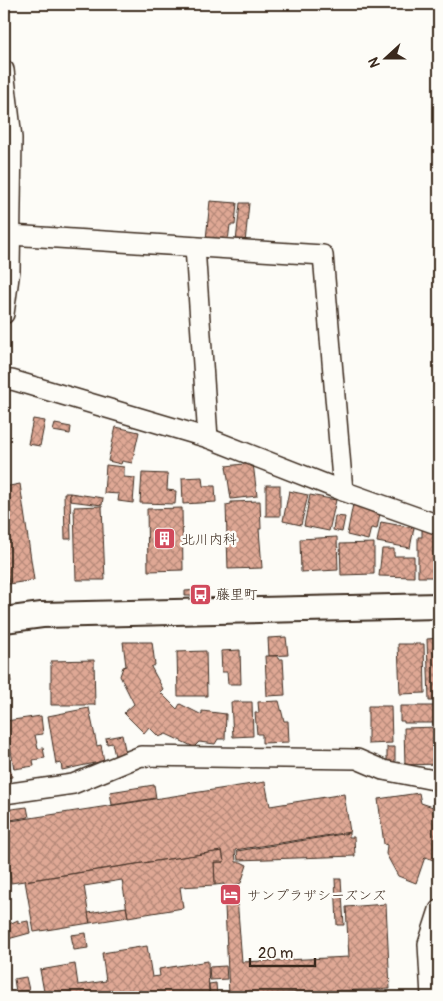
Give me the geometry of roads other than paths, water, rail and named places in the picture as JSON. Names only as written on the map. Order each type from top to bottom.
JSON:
[{"type":"street","points":[[4,70],[12,138],[10,270],[4,314]]},
{"type":"street","points":[[10,236],[323,255],[343,490]]},
{"type":"street","points":[[195,247],[208,438]]},
{"type":"street","points":[[4,381],[12,380],[208,438],[343,490],[439,524]]},
{"type":"street","points":[[4,620],[42,615],[439,606]]},
{"type":"street","points":[[4,794],[73,784],[141,756],[357,759],[383,770],[439,781]]},
{"type":"street","points":[[431,997],[428,944],[439,910]]},
{"type":"place","name":"北川内科","points":[[165,539]]},
{"type":"place","name":"藤里町","points":[[200,594]]},
{"type":"place","name":"サンプラザシーズンズ","points":[[231,895]]}]
